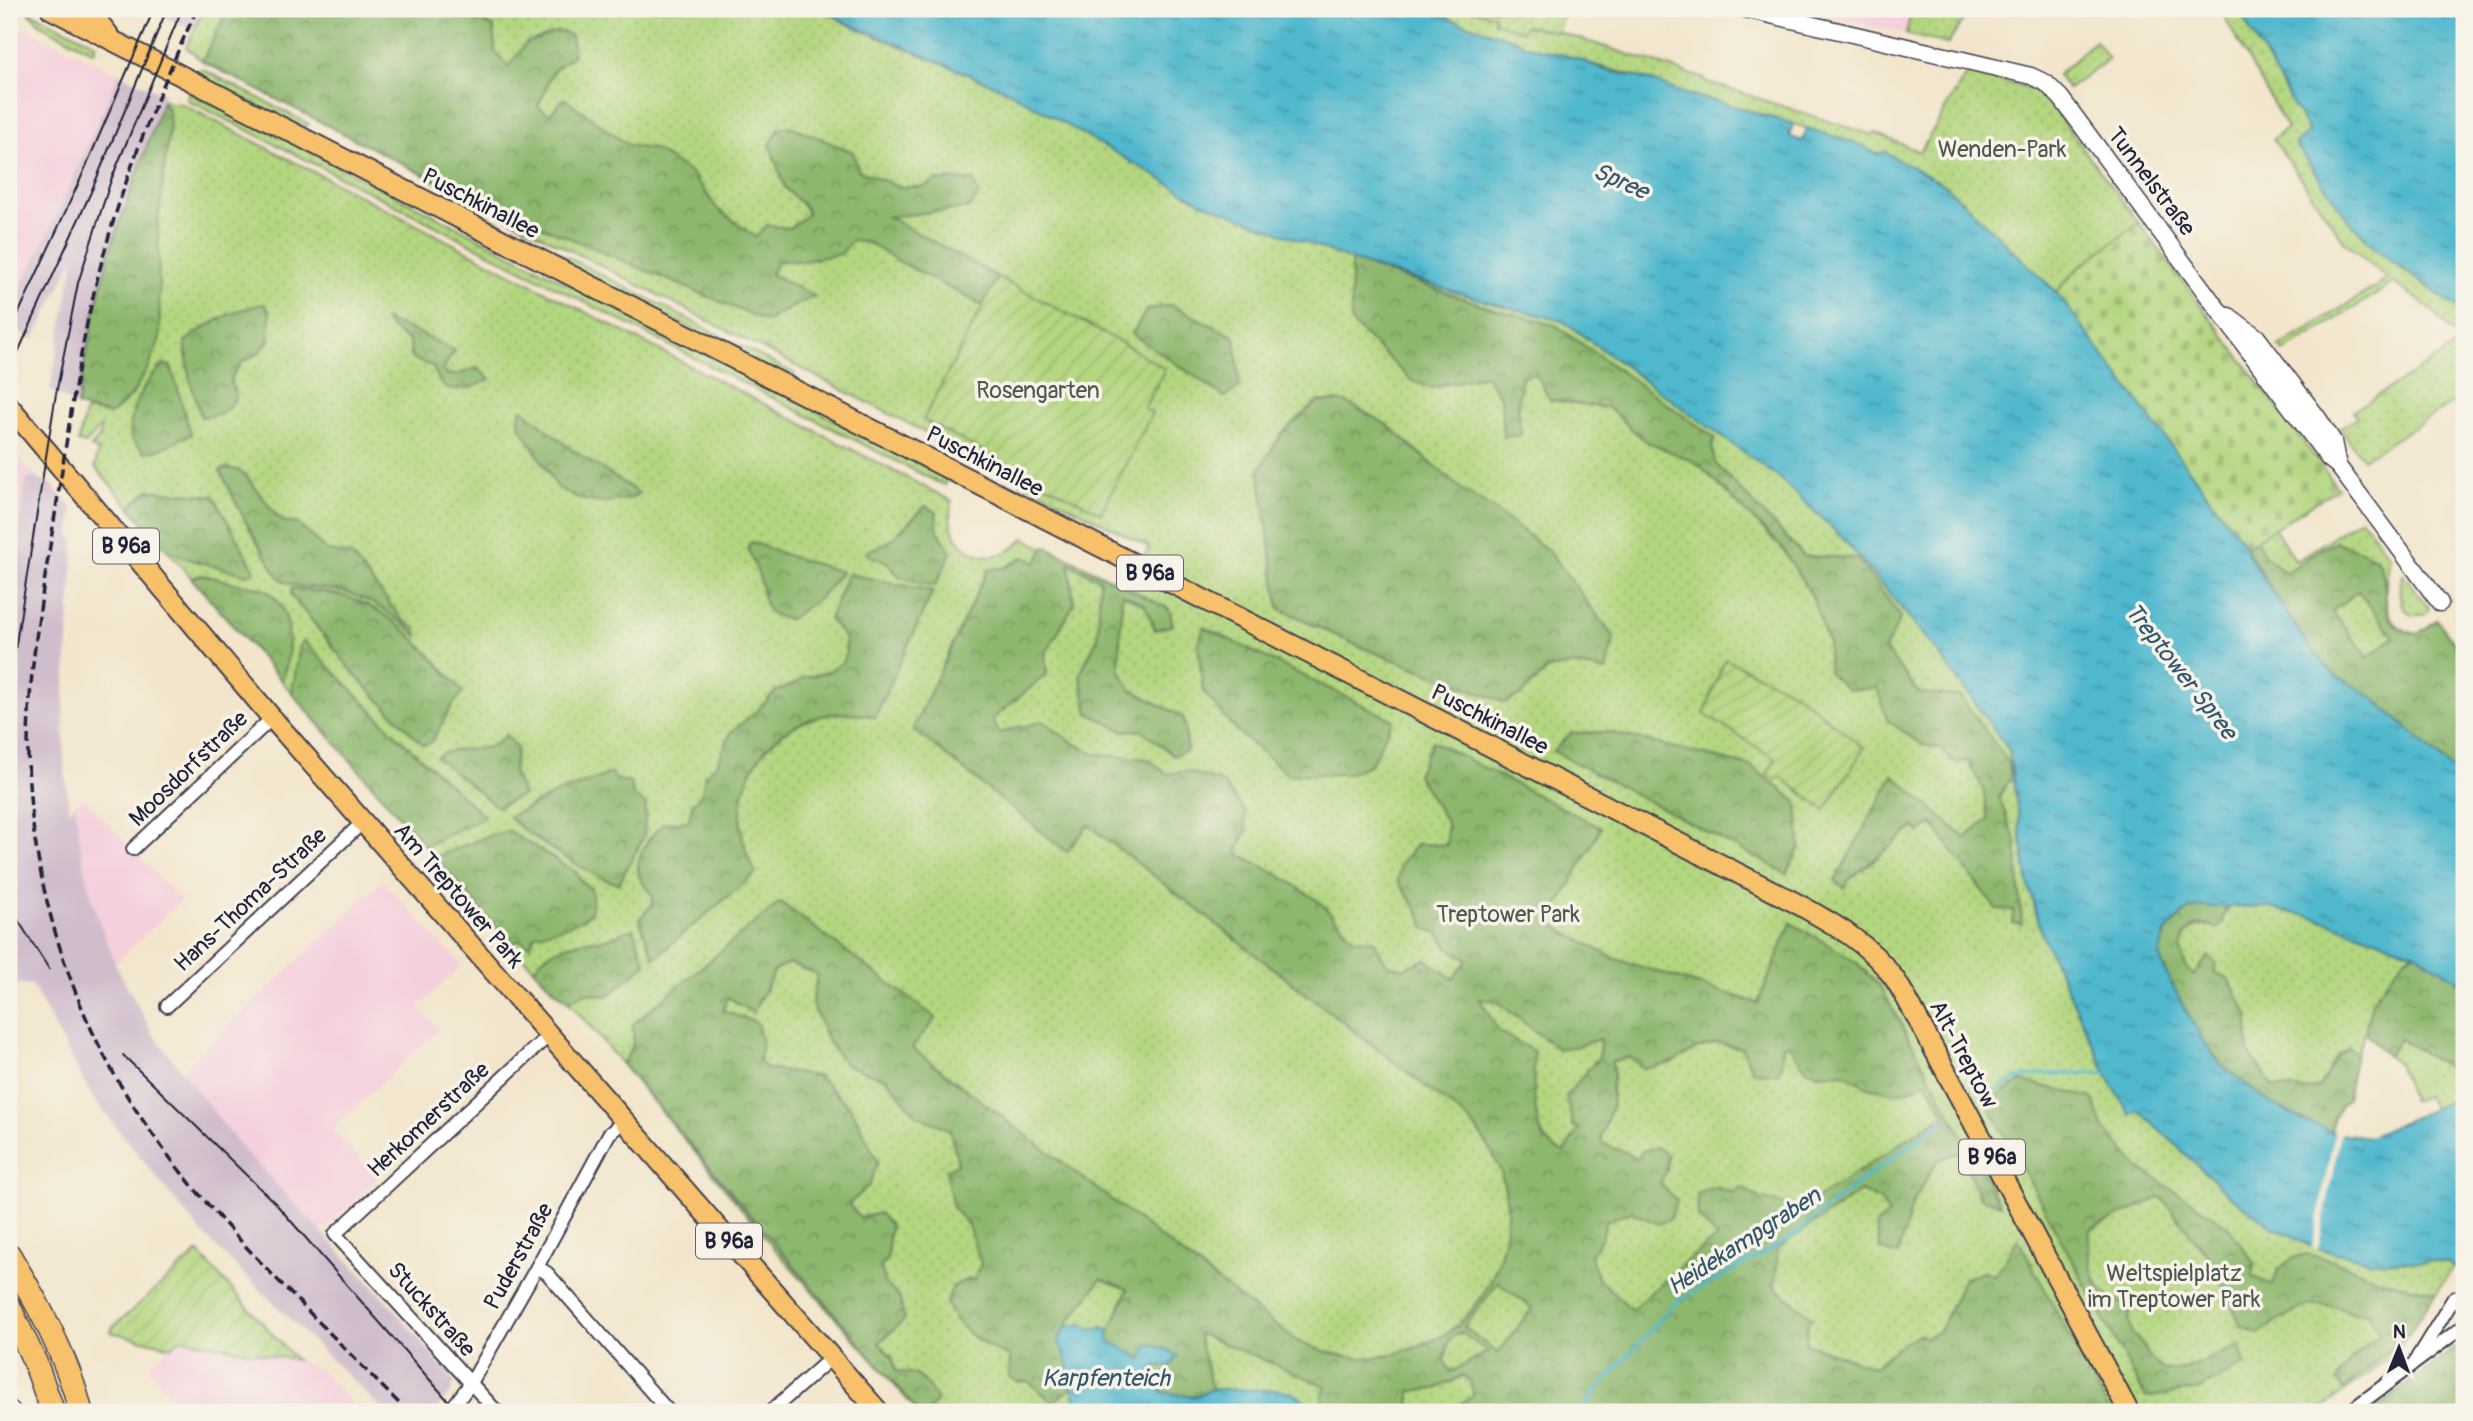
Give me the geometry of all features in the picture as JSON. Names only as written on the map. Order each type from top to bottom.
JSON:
[{"type":"highway","points":[[9,1255],[34,1297],[61,1354],[81,1412]]},
{"type":"highway","points":[[9,1307],[35,1362],[53,1412]]},
{"type":"main road","name":"Puschkinallee","points":[[51,9],[1833,923]]},
{"type":"main road","name":"Puschkinallee","points":[[88,9],[115,43]]},
{"type":"main road","name":"Am Treptower Park","points":[[9,406],[272,718],[879,1412]]},
{"type":"main road","name":"Alt-Treptow","points":[[1833,923],[1866,946],[1895,979],[2129,1412]]},
{"type":"street","name":"Tunnelstraße","points":[[1745,9],[2031,76],[2046,83],[2061,98],[2219,308],[2257,337],[2329,434],[2338,466],[2440,603]]},
{"type":"street","name":"Moosdorfstraße","points":[[133,849],[272,718]]},
{"type":"street","name":"Hans-Thoma-Straße","points":[[167,1006],[363,822]]},
{"type":"street","name":"Herkomerstraße","points":[[335,1234],[549,1035]]},
{"type":"street","name":"Puderstraße","points":[[449,1412],[471,1383],[609,1134],[624,1121]]},
{"type":"street","name":"Stuckstraße","points":[[335,1234],[497,1412]]},
{"type":"street","points":[[537,1267],[547,1273],[669,1412]]},
{"type":"street","points":[[2411,1367],[2454,1298],[2464,1297]]},
{"type":"street","points":[[2349,1412],[2464,1326]]},
{"type":"street","points":[[770,1412],[831,1358]]},
{"type":"street","points":[[9,1408],[12,1412]]},
{"type":"shaded area","points":[[146,9],[204,9],[193,30]]},
{"type":"shaded area","points":[[1800,9],[1912,9],[1906,34]]},
{"type":"shaded area","points":[[25,29],[119,74],[57,215],[9,312],[9,33]]},
{"type":"shaded area","points":[[119,74],[165,94],[108,256],[77,406],[50,390],[75,255],[34,339],[9,328],[9,312],[57,215]]},
{"type":"shaded area","points":[[9,446],[36,477],[26,479],[9,585]]},
{"type":"shaded area","points":[[36,477],[48,481],[72,508],[71,536],[74,541],[64,707],[64,760],[69,811],[75,805],[93,904],[115,963],[153,1034],[252,1161],[254,1160],[391,1306],[454,1381],[451,1392],[434,1412],[385,1412],[199,1230],[93,1098],[32,985],[9,983],[9,585],[26,479]]},
{"type":"shaded area","points":[[83,798],[181,900],[115,963],[93,904],[84,867],[75,805]]},
{"type":"shaded area","points":[[382,881],[462,965],[418,1007],[439,1029],[332,1129],[378,1179],[320,1233],[254,1161],[252,1162],[180,1072]]},
{"type":"shaded area","points":[[181,1338],[295,1360],[319,1369],[359,1412],[185,1412],[156,1378],[149,1365]]},
{"type":"green space","points":[[24,9],[96,44],[94,52],[44,27]]},
{"type":"green space","name":"Treptower Park","points":[[204,9],[823,9],[845,23],[1008,91],[1351,260],[1492,303],[1563,321],[1778,477],[1844,539],[1937,651],[2009,750],[2027,879],[2042,934],[2107,1075],[2130,1115],[2138,1109],[2231,1197],[2274,1228],[2370,1261],[2446,1262],[2453,1267],[2398,1351],[2318,1412],[918,1412],[775,1249],[568,1001],[551,987],[510,943],[95,467],[98,450],[91,447],[100,436],[101,427],[86,444],[78,442],[86,410],[103,413],[168,118],[168,109],[162,103],[163,100],[171,104],[178,102],[952,501],[950,518],[954,532],[961,543],[972,551],[984,555],[998,555],[1012,549],[1024,538],[1128,591],[1149,547],[202,61],[186,47]]},
{"type":"green space","points":[[228,9],[290,9],[300,15],[306,9],[465,9],[473,17],[494,27],[495,51],[508,67],[526,43],[558,31],[571,35],[574,55],[553,71],[538,107],[550,114],[564,98],[630,146],[654,149],[692,174],[718,209],[755,237],[767,225],[790,228],[808,214],[805,207],[785,188],[770,145],[779,128],[790,126],[853,152],[859,171],[901,187],[922,187],[938,180],[973,180],[979,195],[969,208],[888,217],[998,277],[983,306],[871,244],[852,240],[841,254],[803,261],[778,261],[771,274],[814,296],[768,322],[444,185],[202,61]]},
{"type":"green space","name":"Wenden-Park","points":[[1431,9],[1469,9],[1496,16],[1494,21],[1523,30],[1525,26],[1556,31],[1872,135],[1875,133],[1920,152],[1967,73],[2040,91],[2139,223],[2081,266],[2056,292],[1945,185],[1868,151],[1863,146],[1684,94],[1649,80],[1522,45],[1519,41],[1453,20]]},
{"type":"green space","points":[[1469,9],[1565,9],[1557,32],[1525,26],[1523,31],[1494,22],[1495,16]]},
{"type":"green space","points":[[1912,9],[1970,9],[1948,44],[1906,34]]},
{"type":"green space","points":[[2220,9],[2238,9],[2309,132],[2295,144],[2364,236],[2403,270],[2464,312],[2464,396],[2363,459],[2340,428],[2357,418],[2353,411],[2462,342],[2427,306],[2394,283],[2283,352],[2279,347],[2388,279],[2344,241],[2273,139],[2287,128]]},
{"type":"green space","points":[[2095,41],[2109,59],[2068,89],[2058,75]]},
{"type":"green space","points":[[202,69],[309,124],[306,127],[290,122],[196,74]]},
{"type":"green space","points":[[188,92],[303,148],[948,478],[945,485],[187,100]]},
{"type":"green space","points":[[162,103],[168,109],[170,123],[158,222],[160,338],[150,364],[132,395],[110,415],[77,406],[108,256]]},
{"type":"green space","points":[[472,208],[795,374],[790,379],[469,215]]},
{"type":"green space","points":[[2139,223],[2338,488],[2246,546],[2056,292],[2081,266]]},
{"type":"green space","points":[[1351,260],[1494,309],[1555,325],[1715,438],[1712,447],[1715,463],[1804,556],[1857,558],[1901,617],[1885,649],[1919,693],[1960,696],[2009,763],[2011,777],[1999,797],[2016,842],[2022,924],[2013,923],[2013,910],[1996,909],[1932,824],[1920,833],[1914,827],[1849,880],[1844,888],[1835,881],[1893,775],[1965,838],[1988,820],[1983,789],[1968,761],[1957,764],[1940,749],[1921,744],[1887,720],[1877,688],[1848,690],[1828,672],[1828,643],[1812,596],[1782,548],[1697,463],[1645,441],[1608,408],[1550,400],[1536,374],[1522,376],[1518,405],[1521,435],[1503,437],[1501,398],[1486,375],[1431,388],[1412,381],[1351,322]]},
{"type":"green space","name":"Rosengarten","points":[[998,277],[1126,345],[1165,369],[1144,408],[1152,413],[1101,513],[923,420]]},
{"type":"green space","points":[[265,304],[270,313],[270,339],[258,354],[242,362],[232,376],[231,384],[236,394],[231,405],[218,414],[201,417],[189,376],[185,342],[222,318]]},
{"type":"green space","points":[[1171,305],[1235,337],[1240,387],[1225,397],[1132,334],[1147,309]]},
{"type":"green space","points":[[383,319],[455,351],[445,365],[445,374],[456,375],[477,368],[490,379],[461,389],[444,386],[432,366],[411,358],[410,342]]},
{"type":"green space","points":[[164,364],[171,366],[191,435],[158,450],[145,452],[132,440],[131,419],[144,388]]},
{"type":"green space","points":[[1318,401],[1346,402],[1386,424],[1460,488],[1549,551],[1614,638],[1606,671],[1572,665],[1548,669],[1521,695],[1506,703],[1358,646],[1279,608],[1259,470],[1282,433]]},
{"type":"green space","points":[[522,409],[571,449],[639,493],[632,498],[601,503],[581,499],[558,488],[520,426]]},
{"type":"green space","points":[[228,468],[240,471],[248,478],[277,516],[285,522],[298,524],[327,551],[351,555],[402,619],[416,629],[418,636],[364,599],[337,590],[293,585],[281,579],[249,528],[220,470]]},
{"type":"green space","points":[[149,490],[214,496],[254,573],[247,575],[185,558],[165,548],[131,509]]},
{"type":"green space","points":[[2204,491],[2256,539],[2265,556],[2286,573],[2320,549],[2336,542],[2376,559],[2382,569],[2388,614],[2403,630],[2418,634],[2437,620],[2464,656],[2464,777],[2371,696],[2334,674],[2309,647],[2245,547]],"holes":[[[2358,591],[2394,637],[2368,657],[2332,611]]]},
{"type":"green space","points":[[925,506],[936,512],[938,531],[951,552],[935,586],[900,577],[887,562],[869,556],[866,552],[890,541]]},
{"type":"green space","points":[[2361,518],[2390,557],[2386,604],[2395,623],[2418,634],[2437,620],[2464,656],[2464,777],[2245,547],[2274,528],[2296,561]]},
{"type":"green space","points":[[752,542],[842,572],[818,599],[790,619],[780,618],[768,609],[765,603],[748,545]]},
{"type":"green space","points":[[1045,546],[1169,609],[1173,625],[1155,630],[1145,605],[1122,594],[1119,668],[1130,689],[1183,717],[1188,749],[1174,756],[1142,730],[1123,731],[1088,713],[1080,674],[1098,637],[1100,580],[1069,563],[1074,604],[1045,655],[1047,674],[992,719],[999,733],[1043,721],[1070,741],[1094,754],[1148,759],[1167,774],[1187,771],[1222,782],[1245,811],[1246,831],[1237,853],[1286,879],[1322,904],[1354,939],[1374,940],[1386,963],[1403,969],[1426,959],[1453,979],[1467,960],[1448,948],[1440,934],[1424,928],[1421,915],[1398,882],[1400,865],[1417,844],[1447,845],[1447,823],[1417,775],[1432,741],[1601,828],[1549,923],[1613,958],[1758,1003],[1791,923],[1858,964],[1880,986],[2000,1204],[1980,1198],[1960,1152],[1937,1160],[1913,1202],[1898,1255],[1880,1249],[1876,1225],[1889,1214],[1881,1201],[1861,1191],[1778,1248],[1775,1287],[1813,1318],[1808,1321],[1806,1343],[1874,1367],[1896,1348],[1919,1334],[1925,1338],[1939,1331],[1964,1278],[1984,1272],[1995,1275],[2018,1239],[2110,1412],[1520,1412],[1501,1402],[1494,1407],[1493,1412],[1458,1412],[1459,1404],[1473,1396],[1471,1382],[1463,1376],[1436,1389],[1411,1391],[1410,1412],[1324,1412],[1322,1395],[1326,1388],[1321,1384],[1198,1333],[1212,1389],[1195,1397],[1162,1392],[1153,1368],[1160,1365],[1142,1359],[1108,1340],[1109,1331],[1128,1289],[1101,1279],[1066,1326],[1058,1342],[1067,1354],[1071,1389],[1052,1402],[1028,1381],[1018,1382],[1009,1377],[1010,1357],[972,1336],[957,1321],[946,1303],[953,1286],[974,1279],[981,1264],[968,1225],[953,1208],[946,1170],[958,1163],[950,1130],[916,1115],[887,1079],[846,1065],[829,1044],[812,1003],[817,974],[789,963],[775,970],[753,1013],[728,997],[723,1011],[756,1022],[761,1041],[759,1061],[768,1069],[818,1076],[852,1109],[878,1162],[869,1186],[849,1204],[860,1218],[879,1213],[890,1225],[887,1260],[881,1265],[884,1282],[900,1298],[904,1320],[879,1343],[893,1358],[896,1371],[911,1373],[921,1378],[937,1400],[928,1412],[918,1412],[622,1064],[632,1046],[632,1025],[780,902],[936,1018],[912,1048],[1298,1342],[1340,1355],[1366,1358],[1399,1352],[1441,1337],[1460,1323],[1485,1290],[1495,1272],[1506,1232],[1505,1190],[1500,1170],[1469,1120],[1088,825],[1067,852],[913,729],[988,569],[1004,568],[1024,557],[1036,563]],"holes":[[[1480,999],[1496,1001],[1558,1049],[1600,1039],[1599,1057],[1566,1096],[1573,1126],[1579,1129],[1564,1152],[1550,1145],[1539,1126],[1535,1100],[1534,1051],[1499,1032]],[[1717,1043],[1742,1048],[1753,1072],[1778,1073],[1782,1065],[1783,1045],[1789,1045],[1805,1068],[1818,1074],[1843,1073],[1868,1087],[1896,1093],[1912,1089],[1926,1081],[1945,1114],[1801,1209],[1760,1198],[1740,1187],[1735,1193],[1713,1187],[1697,1194],[1698,1217],[1717,1237],[1675,1270],[1632,1310],[1598,1278],[1590,1255],[1603,1236],[1605,1221],[1632,1212],[1658,1224],[1670,1219],[1677,1201],[1660,1183],[1667,1170],[1668,1155],[1657,1147],[1643,1151],[1636,1159],[1633,1155],[1603,1144],[1601,1137],[1613,1104],[1611,1089],[1614,1074],[1611,1062],[1630,1057],[1643,1069],[1672,1063],[1696,1049]],[[1498,1283],[1532,1308],[1498,1353],[1464,1327]],[[1461,1332],[1488,1352],[1451,1372],[1444,1361],[1450,1339]]]},
{"type":"green space","points":[[848,574],[933,591],[875,717],[829,714],[797,725],[776,739],[760,757],[748,777],[742,800],[741,824],[746,849],[756,873],[654,958],[639,919],[652,905],[653,897],[641,881],[638,871],[640,855],[653,834],[664,823],[689,821],[692,805],[702,793],[705,775],[717,764],[731,732],[776,691],[803,678],[827,672],[842,663],[846,653],[845,638],[829,619]]},
{"type":"green space","points":[[2403,574],[2429,608],[2424,615],[2412,615],[2401,601],[2400,586]]},
{"type":"green space","points":[[201,575],[262,589],[278,602],[284,612],[289,635],[282,681],[191,578]]},
{"type":"green space","points":[[293,588],[341,595],[382,613],[411,636],[463,692],[431,743],[423,745],[356,676],[291,595]]},
{"type":"green space","points":[[1204,627],[1393,720],[1371,764],[1348,774],[1289,775],[1236,730],[1203,691],[1198,645]]},
{"type":"green space","points":[[303,642],[395,734],[485,817],[425,846],[292,693],[300,644]]},
{"type":"green space","points":[[1725,659],[1794,692],[1864,748],[1825,810],[1781,777],[1775,779],[1767,774],[1776,759],[1704,714]]},
{"type":"green space","points":[[1609,732],[1751,766],[1797,802],[1800,847],[1787,874],[1553,751],[1571,733]]},
{"type":"green space","points":[[506,735],[517,748],[513,771],[523,795],[497,807],[436,757],[453,751],[480,749],[498,742]]},
{"type":"green space","points":[[612,773],[616,779],[631,783],[633,795],[646,805],[644,836],[619,883],[581,867],[510,818],[555,794]]},
{"type":"green space","points":[[509,831],[577,873],[581,881],[591,889],[593,900],[587,916],[535,935],[530,946],[520,940],[510,943],[435,857],[490,835]]},
{"type":"green space","points":[[2229,905],[2266,907],[2316,918],[2416,953],[2406,956],[2356,1054],[2349,1048],[2337,1056],[2320,1087],[2304,1090],[2273,1087],[2248,1051],[2248,1015],[2204,984],[2185,964],[2180,953],[2183,937],[2196,927],[2218,923]]},
{"type":"green space","points":[[2229,905],[2222,918],[2224,922],[2217,929],[2198,925],[2185,936],[2182,955],[2186,965],[2194,976],[2208,956],[2216,963],[2214,972],[2228,978],[2248,1015],[2248,1051],[2273,1087],[2304,1090],[2319,1087],[2337,1056],[2349,1048],[2356,1054],[2347,1099],[2334,1116],[2331,1132],[2273,1104],[2233,1076],[2206,1045],[2165,972],[2159,951],[2164,935],[2175,920],[2197,907]]},
{"type":"green space","points":[[634,930],[646,964],[608,996],[586,993],[568,1001],[534,969],[538,962],[559,948],[585,941],[608,939]]},
{"type":"green space","points":[[2416,953],[2464,984],[2464,1077],[2400,1039],[2387,1056],[2365,1032],[2372,1001],[2406,956]]},
{"type":"green space","points":[[2400,1039],[2464,1077],[2464,1095],[2434,1109],[2427,1096],[2412,1101],[2398,1063],[2387,1056]]},
{"type":"green space","points":[[2021,1081],[2093,1098],[2103,1127],[2138,1167],[2227,1225],[2254,1263],[2253,1277],[2273,1285],[2278,1269],[2293,1258],[2306,1254],[2330,1259],[2379,1280],[2436,1292],[2408,1334],[2343,1390],[2337,1380],[2352,1358],[2380,1334],[2368,1313],[2315,1305],[2290,1314],[2258,1334],[2241,1326],[2212,1261],[2161,1197],[2090,1229],[2091,1267],[2098,1285],[2112,1298],[2129,1307],[2131,1310],[2128,1321],[2132,1333],[2143,1345],[2148,1357],[2164,1370],[2185,1369],[2240,1345],[2245,1364],[2200,1389],[2146,1398],[1987,1102]]},
{"type":"green space","points":[[198,1252],[296,1360],[181,1339],[171,1347],[111,1332],[112,1328]]},
{"type":"green space","points":[[2464,1341],[2464,1412],[2371,1412]]},
{"type":"water","points":[[823,9],[1431,9],[1453,20],[1519,41],[1522,45],[1576,58],[1605,70],[1647,79],[1691,96],[1793,124],[1789,136],[1802,141],[1807,128],[1863,146],[1876,154],[1885,152],[1945,185],[2056,292],[2246,546],[2247,553],[2309,647],[2334,674],[2371,696],[2464,777],[2464,984],[2416,953],[2316,918],[2266,907],[2197,907],[2186,911],[2166,931],[2159,956],[2200,1036],[2222,1066],[2269,1102],[2302,1120],[2331,1132],[2370,1137],[2464,1095],[2464,1274],[2446,1262],[2370,1261],[2310,1246],[2274,1228],[2231,1197],[2139,1110],[2130,1115],[2107,1075],[2042,934],[2027,879],[2009,750],[1937,651],[1844,539],[1778,477],[1563,321],[1492,303],[1351,260],[1201,202],[1008,91],[845,22]]},
{"type":"water","points":[[2238,9],[2464,9],[2464,312],[2377,250],[2347,218],[2295,143],[2309,132]]},
{"type":"water","name":"Karpfenteich","points":[[1083,1324],[1091,1330],[1104,1327],[1109,1331],[1108,1340],[1142,1359],[1147,1347],[1152,1344],[1178,1356],[1170,1367],[1160,1365],[1153,1368],[1162,1392],[1195,1397],[1212,1389],[1277,1390],[1295,1394],[1321,1412],[1078,1412],[1069,1366],[1058,1342],[1066,1326]]},
{"type":"pier","points":[[2335,1129],[2341,1130],[2318,1249],[2312,1248]]},
{"type":"waterway","name":"Heidekampgraben","points":[[1984,1099],[2015,1079],[2044,1074],[2112,1073]]},
{"type":"waterway","name":"Heidekampgraben","points":[[1580,1412],[1676,1302],[1789,1239],[1845,1193],[1946,1119]]},
{"type":"tram line","points":[[9,334],[154,9]]},
{"type":"tram line","points":[[9,372],[91,192],[167,9]]},
{"type":"tram line","points":[[9,687],[56,394],[78,283],[111,180],[182,9]]},
{"type":"tram line","points":[[9,906],[49,969]]},
{"type":"tram line","points":[[123,1055],[276,1204],[458,1412]]},
{"type":"railway","points":[[197,9],[157,100],[122,194],[95,287],[82,348],[42,597],[30,694],[28,758],[39,865],[56,936],[80,1004],[114,1074],[136,1110],[212,1209],[408,1412]]},
{"type":"water label","name":"Spree","points":[[1621,181]]},
{"type":"water label","name":"Treptower Spree","points":[[2181,671]]},
{"type":"park label","name":"Weltspielplatz im Treptower Park","points":[[2174,1286]]}]
